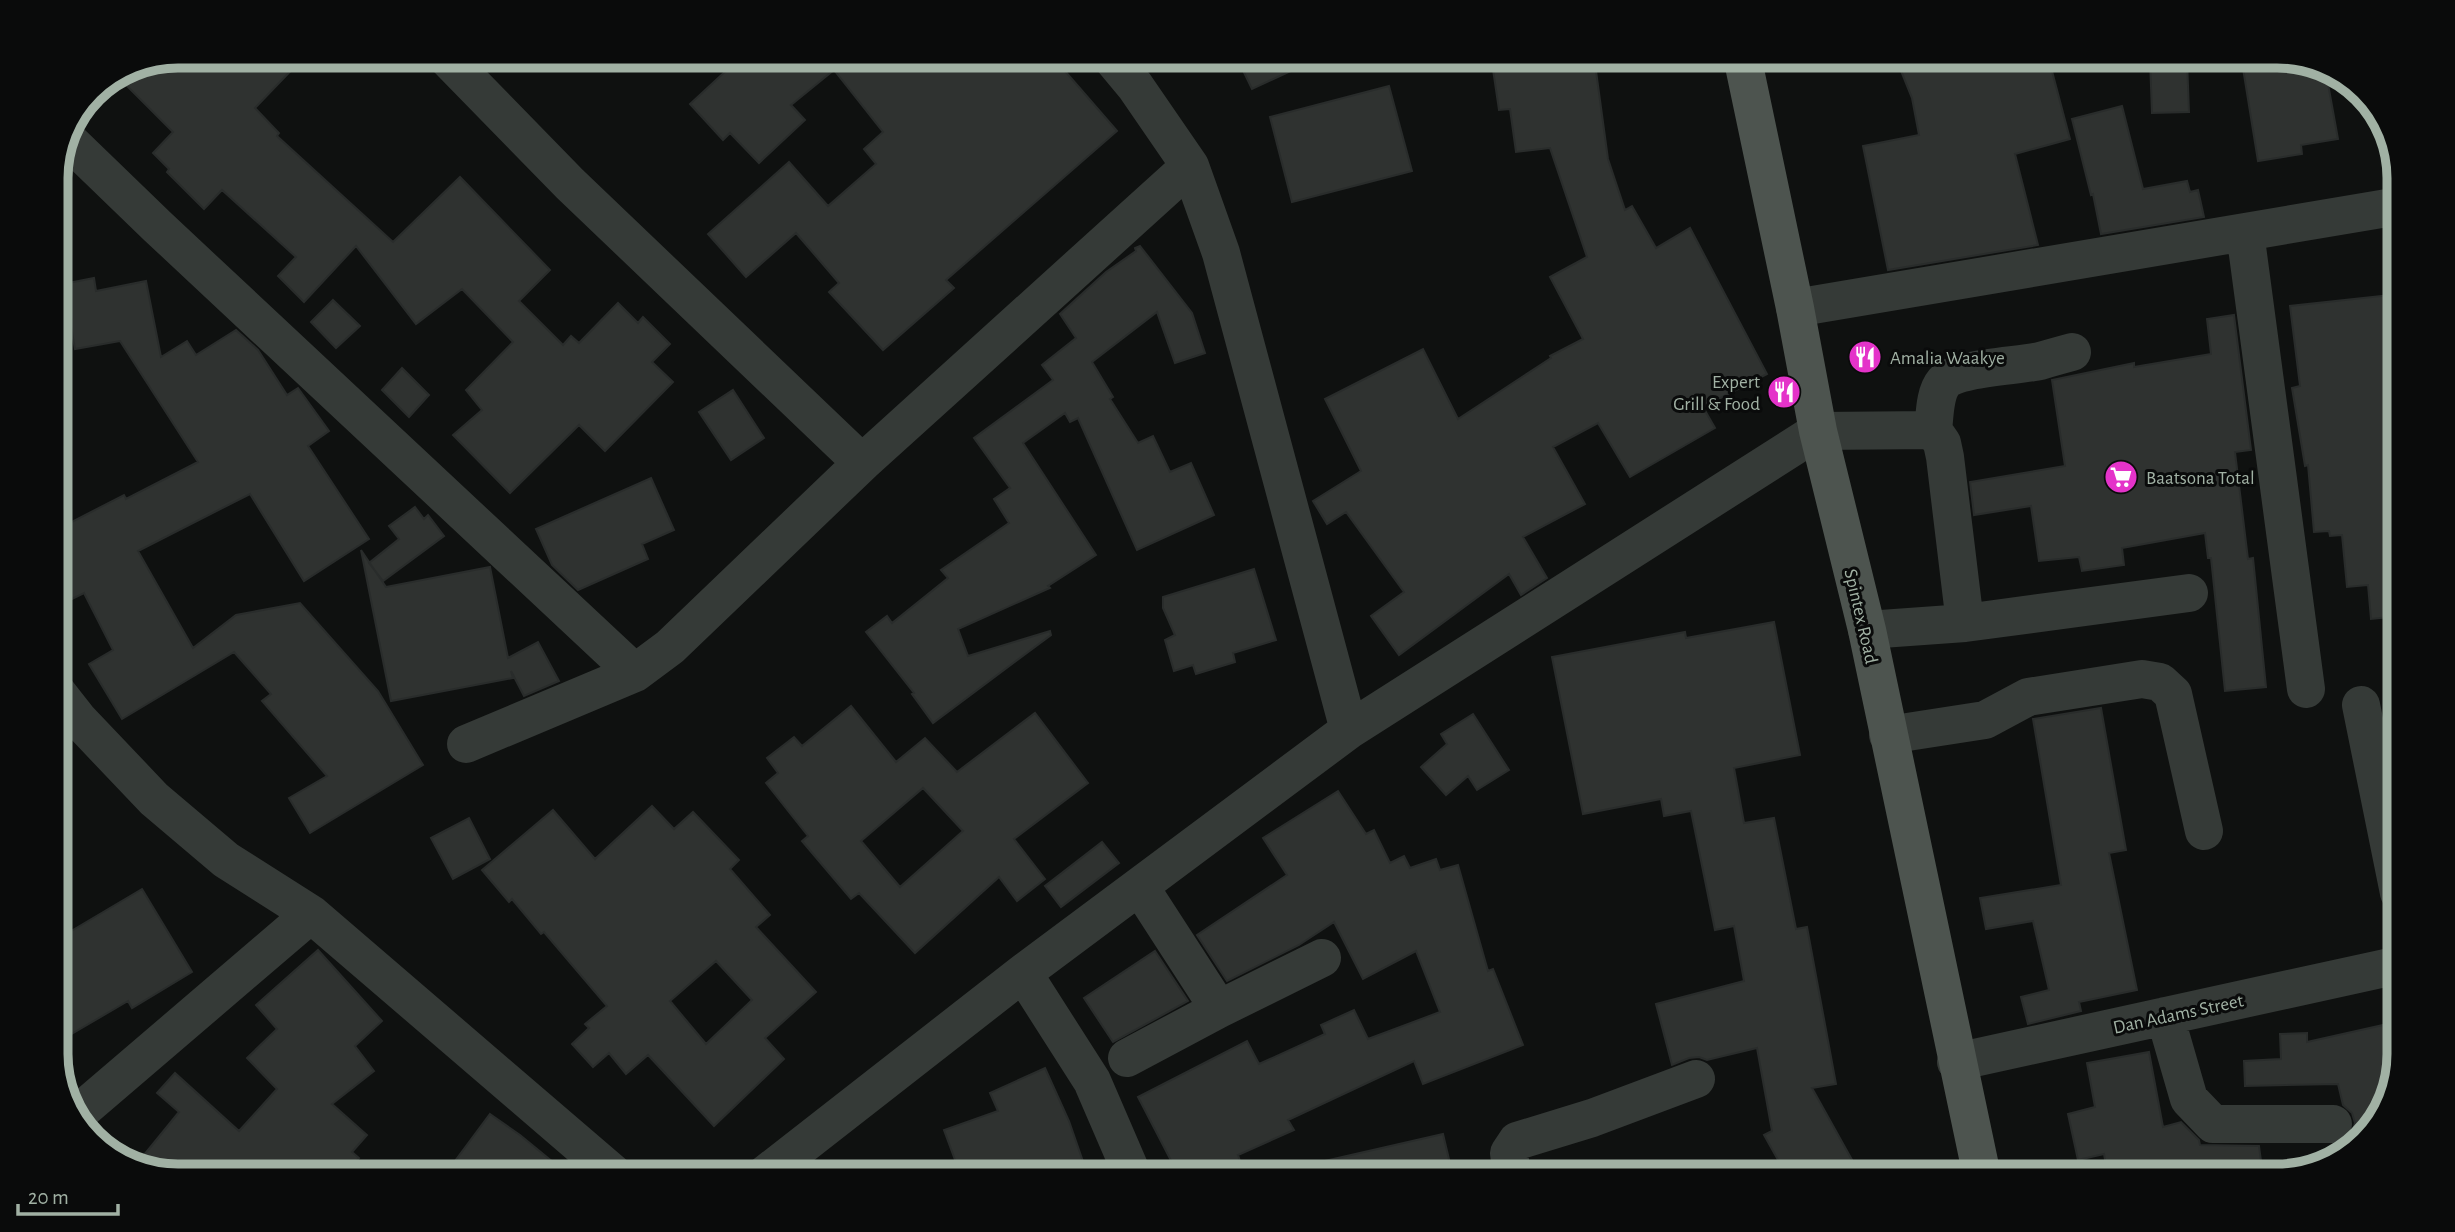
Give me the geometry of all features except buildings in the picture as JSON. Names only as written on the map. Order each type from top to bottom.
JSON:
[{"type":"main road","name":"Spintex Road","points":[[1745,68],[1818,431],[1867,630],[1979,1164]]},
{"type":"street","points":[[456,68],[570,184],[862,463]]},
{"type":"street","points":[[1120,68],[1190,166],[1221,253],[1349,730]]},
{"type":"street","points":[[73,145],[635,673]]},
{"type":"street","points":[[466,744],[635,673],[670,647],[862,463],[1190,166]]},
{"type":"street","points":[[1795,308],[2387,208]]},
{"type":"street","points":[[2245,232],[2306,689]]},
{"type":"street","points":[[1965,623],[1945,457],[1942,443],[1933,430],[1942,384],[1949,377],[1992,367],[2040,361],[2071,352]]},
{"type":"street","points":[[779,1164],[1023,973],[1349,730],[1818,431],[1933,430]]},
{"type":"street","points":[[1867,630],[1965,623],[2189,593]]},
{"type":"street","points":[[1888,734],[1985,720],[2028,697],[2142,679],[2160,682],[2174,694],[2204,831]]},
{"type":"street","points":[[2361,705],[2387,834]]},
{"type":"street","points":[[68,706],[154,799],[226,860],[311,914],[602,1164]]},
{"type":"street","points":[[1140,887],[1219,1009]]},
{"type":"street","points":[[83,1109],[311,914]]},
{"type":"street","points":[[1127,1058],[1322,958]]},
{"type":"street","name":"Dan Adams Street","points":[[1956,1062],[2387,968]]},
{"type":"street","points":[[1023,973],[1093,1081],[1128,1164]]},
{"type":"street","points":[[2165,1016],[2189,1099],[2213,1124],[2333,1124]]},
{"type":"street","points":[[1511,1164],[1517,1141],[1592,1118],[1696,1079]]},
{"type":"place","name":"Amalia Waakye","points":[[1865,357]]},
{"type":"place","name":"Expert Grill & Food","points":[[1784,392]]},
{"type":"place","name":"Baatsona Total","points":[[2121,477]]}]
